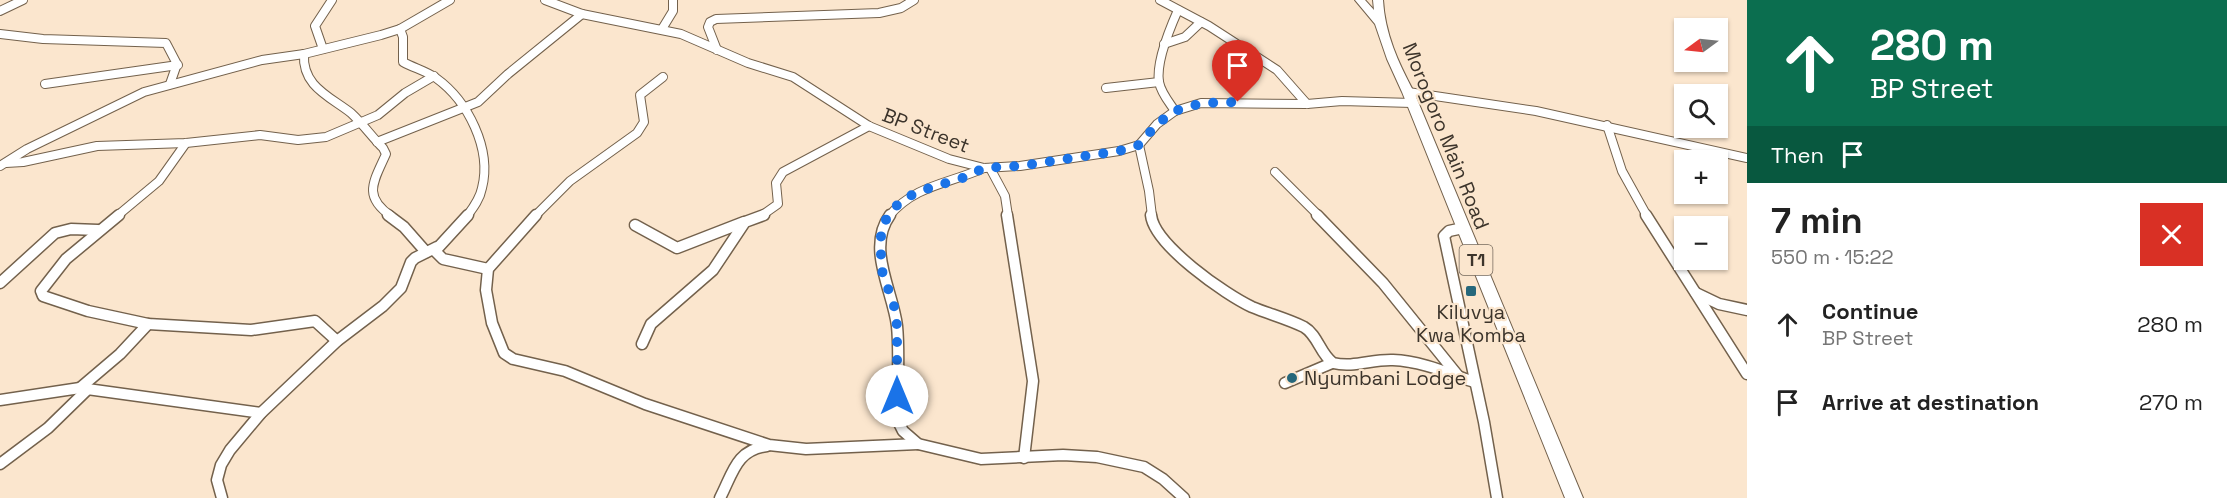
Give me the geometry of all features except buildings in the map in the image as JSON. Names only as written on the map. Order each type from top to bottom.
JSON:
[{"type":"highway","name":"Morogoro Main Road","points":[[1360,0],[1378,22],[1574,498]]},
{"type":"highway","name":"Morogoro Main Road","points":[[1378,0],[1378,22]]},
{"type":"street","points":[[0,11],[23,0]]},
{"type":"street","points":[[323,49],[315,26],[332,0]]},
{"type":"street","points":[[2,165],[27,149],[144,92],[262,60],[304,54],[400,29],[450,0]]},
{"type":"street","name":"BP Street","points":[[545,0],[582,14],[681,34],[748,63],[793,77],[869,126],[949,159],[987,168],[1119,151],[1139,145]]},
{"type":"street","points":[[662,29],[673,11],[673,0]]},
{"type":"street","points":[[717,50],[708,27],[710,22],[716,19],[813,15],[850,17],[904,8],[914,0]]},
{"type":"street","points":[[1160,0],[1202,22],[1277,70],[1307,104]]},
{"type":"street","points":[[1175,111],[1160,89],[1158,65],[1178,10]]},
{"type":"street","points":[[376,142],[464,108],[487,96],[508,74],[582,14]]},
{"type":"street","points":[[1164,44],[1180,41],[1190,35],[1202,22]]},
{"type":"street","points":[[222,498],[217,480],[221,465],[230,450],[261,413],[337,341],[383,306],[401,288],[411,262],[437,247],[464,221],[482,193],[485,180],[477,133],[464,108],[441,81],[403,62],[403,37],[400,29]]},
{"type":"street","points":[[0,34],[43,39],[166,43],[175,55],[178,64],[170,84]]},
{"type":"street","points":[[304,54],[303,68],[318,91],[352,114],[386,154],[372,189],[373,200],[378,207],[404,226],[416,245],[426,252]]},
{"type":"street","points":[[45,84],[178,64]]},
{"type":"street","points":[[2,165],[97,146],[186,143],[260,135],[310,140],[326,137],[378,115],[405,93],[434,76]]},
{"type":"street","points":[[663,77],[638,99],[645,121],[643,126],[629,139],[570,181],[488,269],[486,278],[488,303],[504,353],[513,359],[565,371],[645,404],[726,429],[769,446]]},
{"type":"street","points":[[1106,88],[1159,82]]},
{"type":"street","points":[[1474,382],[1459,376],[1392,360],[1344,365],[1332,363],[1325,358],[1314,334],[1306,328],[1230,295],[1196,270],[1167,243],[1152,221],[1149,191],[1139,145],[1157,124],[1175,111],[1202,103],[1307,104],[1458,97],[1607,125],[1747,158]]},
{"type":"street","points":[[1607,125],[1622,171],[1660,239],[1747,374]]},
{"type":"street","points":[[635,225],[677,248],[765,215],[778,204],[775,185],[783,172],[869,126]]},
{"type":"street","points":[[186,143],[158,182],[98,230],[58,269],[41,291],[43,296],[88,311],[148,324],[251,330],[315,321],[337,341]]},
{"type":"street","points":[[918,444],[903,431],[897,419],[897,326],[894,306],[881,268],[881,229],[889,214],[900,202],[917,192],[987,168],[1008,203],[1009,229],[1033,381],[1024,458]]},
{"type":"street","points":[[1275,172],[1288,188],[1334,231],[1420,327],[1459,376]]},
{"type":"street","points":[[642,344],[651,324],[713,270],[745,222]]},
{"type":"street","points":[[1463,228],[1449,231],[1444,236],[1484,422],[1497,498]]},
{"type":"street","points":[[0,283],[55,233],[71,229],[98,230]]},
{"type":"street","points":[[415,258],[416,245]]},
{"type":"street","points":[[437,247],[435,251],[443,259],[488,269]]},
{"type":"street","points":[[1696,293],[1719,304],[1747,310]]},
{"type":"street","points":[[0,464],[48,428],[148,324]]},
{"type":"street","points":[[1285,384],[1332,363]]},
{"type":"street","points":[[0,400],[84,389],[261,413]]},
{"type":"street","points":[[720,498],[742,455],[753,448],[769,446],[806,449],[862,448],[918,444],[981,459],[1063,455],[1097,457],[1144,467],[1163,478],[1184,498]]},
{"type":"place","name":"Kiluvya Kwa Komba","points":[[1471,291]]},
{"type":"place","name":"Nyumbani Lodge","points":[[1292,378]]},
{"type":"route","points":[[897,396],[897,326],[894,306],[881,268],[881,229],[889,214],[900,202],[917,192],[966,177],[984,168],[1020,166],[1119,151],[1139,145],[1157,124],[1175,111],[1202,103],[1238,102]]}]
